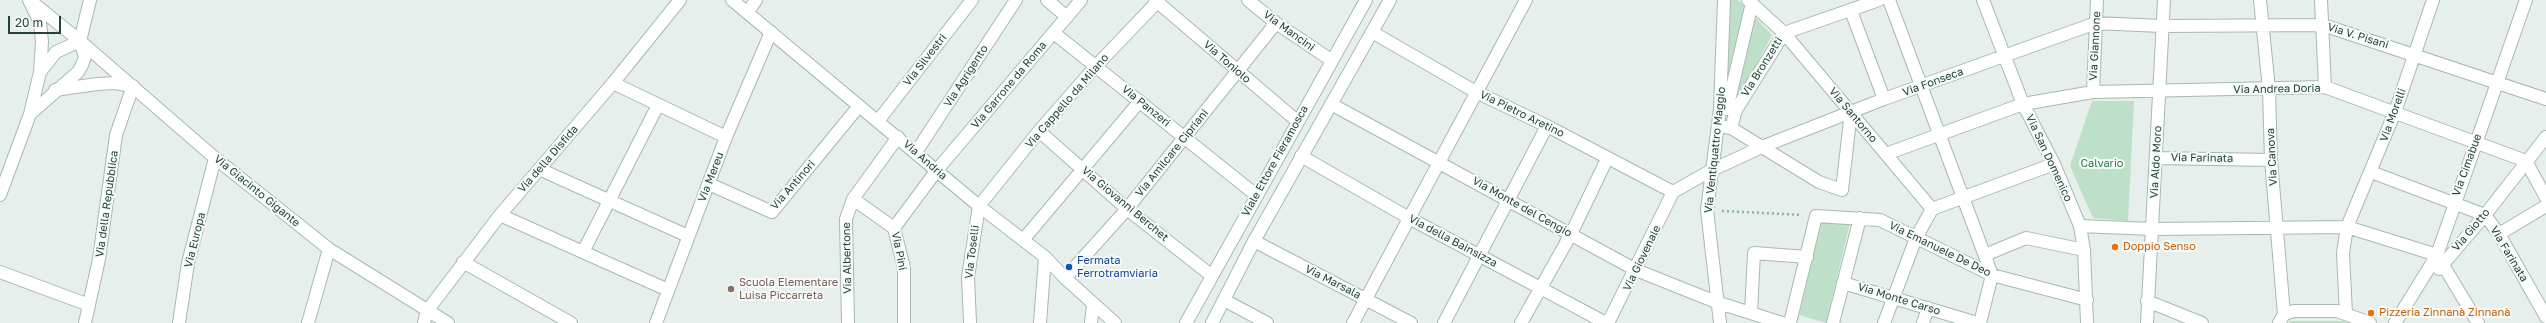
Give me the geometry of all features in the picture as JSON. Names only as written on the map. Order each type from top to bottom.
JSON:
[{"type":"street","points":[[0,195],[30,114],[40,72],[42,42],[40,22],[29,0]]},
{"type":"street","name":"Via Giacinto Gigante","points":[[29,0],[133,86],[215,158],[329,249],[448,323]]},
{"type":"street","points":[[30,114],[55,90],[78,72],[82,65],[85,57],[80,41],[90,0]]},
{"type":"street","name":"Via della Disfida","points":[[424,323],[427,311],[500,215],[613,83],[680,0]]},
{"type":"street","name":"Via Andria","points":[[732,0],[979,206],[1045,257],[1065,278],[1115,323]]},
{"type":"street","points":[[748,12],[756,0]]},
{"type":"street","name":"Via Silvestri","points":[[878,121],[972,0]]},
{"type":"street","name":"Via Agrigento","points":[[916,152],[1016,0]]},
{"type":"street","points":[[1047,0],[1067,17]]},
{"type":"street","name":"Via Garrone da Roma","points":[[937,170],[1081,0]]},
{"type":"street","name":"Via Mancini","points":[[1248,0],[1276,23],[1331,60]]},
{"type":"street","name":"Viale Ettore Fieramosca","points":[[1186,323],[1297,121],[1366,0]]},
{"type":"street","name":"Viale Ettore Fieramosca","points":[[1212,323],[1254,241],[1390,0]]},
{"type":"street","points":[[1352,323],[1526,0]]},
{"type":"street","name":"Via Ventiquattro Maggio","points":[[1720,323],[1716,302],[1707,210],[1718,126],[1728,110],[1724,0]]},
{"type":"street","name":"Via Bronzetti","points":[[1731,128],[1728,110],[1784,33],[1851,11],[1879,0]]},
{"type":"street","points":[[1889,0],[1922,86],[1962,199],[1986,255],[1992,276],[1978,323]]},
{"type":"street","name":"Via San Domenico","points":[[1983,0],[2023,104],[2054,164],[2080,226],[2084,250],[2087,323]]},
{"type":"street","name":"Via Giannone","points":[[2093,92],[2097,0]]},
{"type":"street","name":"Via Aldo Moro","points":[[2147,323],[2156,158],[2161,26],[2164,0]]},
{"type":"street","name":"Via Canova","points":[[2260,0],[2261,24],[2269,90],[2271,160],[2281,319]]},
{"type":"street","points":[[2321,0],[2325,87]]},
{"type":"street","name":"Via Morelli","points":[[2346,314],[2343,253],[2346,227],[2371,172],[2395,112],[2434,0]]},
{"type":"street","name":"Via Cimabue","points":[[2440,260],[2453,205],[2526,0]]},
{"type":"street","name":"Via Cappello da Milano","points":[[979,206],[1038,132],[1095,67],[1157,1]]},
{"type":"street","name":"Via Toniolo","points":[[1157,1],[1297,121]]},
{"type":"street","points":[[1728,110],[1750,1]]},
{"type":"street","name":"Via Santorno","points":[[1750,1],[1784,33],[1932,209]]},
{"type":"street","points":[[1851,11],[1884,100]]},
{"type":"street","name":"Via Amilcare Cipriani","points":[[1065,278],[1127,209],[1276,23]]},
{"type":"street","name":"Via Fonseca","points":[[1673,192],[1712,170],[1764,146],[1851,112],[2096,23],[2161,26]]},
{"type":"street","name":"Via V. Pisani","points":[[2161,26],[2261,24],[2323,25],[2546,99]]},
{"type":"street","name":"Via Mereu","points":[[656,323],[726,137],[770,32]]},
{"type":"street","name":"Via Pietro Aretino","points":[[1372,32],[1476,92],[1547,126],[1607,159],[1673,192]]},
{"type":"street","name":"Via Panzeri","points":[[1054,33],[1256,195]]},
{"type":"street","points":[[40,72],[56,52],[80,41]]},
{"type":"street","points":[[55,90],[115,83],[133,86]]},
{"type":"street","points":[[613,83],[726,137]]},
{"type":"street","name":"Via della Repubblica","points":[[85,323],[99,259],[116,135],[133,86]]},
{"type":"street","name":"Via Andrea Doria","points":[[1886,154],[2023,104],[2093,92],[2269,90],[2325,87],[2476,142],[2526,162]]},
{"type":"street","points":[[1023,240],[1140,101]]},
{"type":"street","name":"Via Monte del Cengio","points":[[1331,104],[1636,270],[1716,302],[1782,323]]},
{"type":"street","points":[[583,252],[658,105]]},
{"type":"street","name":"Via Antinori","points":[[708,184],[772,212],[859,106]]},
{"type":"street","points":[[1718,126],[1731,128],[1764,146],[1819,182],[1842,190],[1851,112]]},
{"type":"street","points":[[1444,323],[1547,126]]},
{"type":"street","name":"Via Giovanni Berchet","points":[[1038,132],[1083,169],[1127,209],[1212,276]]},
{"type":"street","name":"Via Albertone","points":[[848,323],[846,219],[853,199],[898,137]]},
{"type":"street","name":"Via Giotto","points":[[2395,323],[2440,260],[2485,215],[2546,137]]},
{"type":"street","name":"Via della Bainsizza","points":[[1302,156],[1478,256],[1607,323]]},
{"type":"street","name":"Via Europa","points":[[179,323],[188,263],[215,158]]},
{"type":"street","name":"Via Farinata","points":[[2156,158],[2271,160]]},
{"type":"street","points":[[1520,323],[1571,234],[1607,159]]},
{"type":"street","points":[[2526,162],[2546,198]]},
{"type":"street","points":[[1884,323],[1916,238],[1932,209],[2054,164]]},
{"type":"street","points":[[539,169],[688,236]]},
{"type":"street","name":"Via Pini","points":[[904,323],[904,268],[894,228],[937,170]]},
{"type":"street","name":"Via Farinata","points":[[2371,172],[2453,205],[2485,215],[2499,234],[2546,317]]},
{"type":"street","name":"Via Giovenale","points":[[1607,323],[1636,270],[1673,192]]},
{"type":"street","points":[[853,199],[894,228]]},
{"type":"street","name":"Via Toselli","points":[[970,323],[968,277],[979,206]]},
{"type":"street","points":[[2499,234],[2546,206]]},
{"type":"street","points":[[500,215],[668,290]]},
{"type":"street","points":[[1790,323],[1816,216]]},
{"type":"street","name":"Via Emanuele De Deo","points":[[1816,216],[1880,220],[1992,276],[2087,300]]},
{"type":"street","points":[[1834,323],[1860,218]]},
{"type":"street","points":[[2080,226],[2152,229],[2276,226],[2346,227],[2440,260],[2478,323]]},
{"type":"street","points":[[1986,255],[2026,238],[2084,250]]},
{"type":"street","name":"Via Marsala","points":[[1254,241],[1411,323]]},
{"type":"street","points":[[308,323],[329,249]]},
{"type":"street","points":[[1751,313],[1754,253],[1807,257]]},
{"type":"street","points":[[1040,323],[1045,257]]},
{"type":"street","points":[[463,262],[571,323]]},
{"type":"street","points":[[0,272],[89,305]]},
{"type":"street","name":"Via Monte Carso","points":[[1843,282],[1978,323]]},
{"type":"street","points":[[1224,300],[1267,323]]},
{"type":"street","points":[[2147,301],[2202,323]]},
{"type":"street","points":[[1091,323],[1093,304]]},
{"type":"street","points":[[1923,323],[1928,308]]},
{"type":"street","points":[[2281,319],[2294,311],[2337,311],[2370,323]]},
{"type":"street","points":[[2536,323],[2546,317]]},
{"type":"path","points":[[1707,210],[1816,216]]},
{"type":"green space","points":[[1728,0],[1738,0],[1772,35],[1732,110],[1724,109]]},
{"type":"green space","name":"Calvario","points":[[2092,101],[2134,101],[2128,221],[2093,218],[2070,166]]},
{"type":"green space","points":[[1822,221],[1850,223],[1826,323],[1799,315]]},
{"type":"green space","points":[[2290,321],[2343,321],[2348,323],[2289,323]]},
{"type":"place","name":"Doppio Senso","points":[[2115,247]]},
{"type":"place","name":"Fermata Ferrotramviaria","points":[[1069,267]]},
{"type":"place","name":"Scuola Elementare Luisa Piccarreta","points":[[731,289]]},
{"type":"place","name":"Pizzeria Zinnanà Zinnanà","points":[[2371,313]]}]
